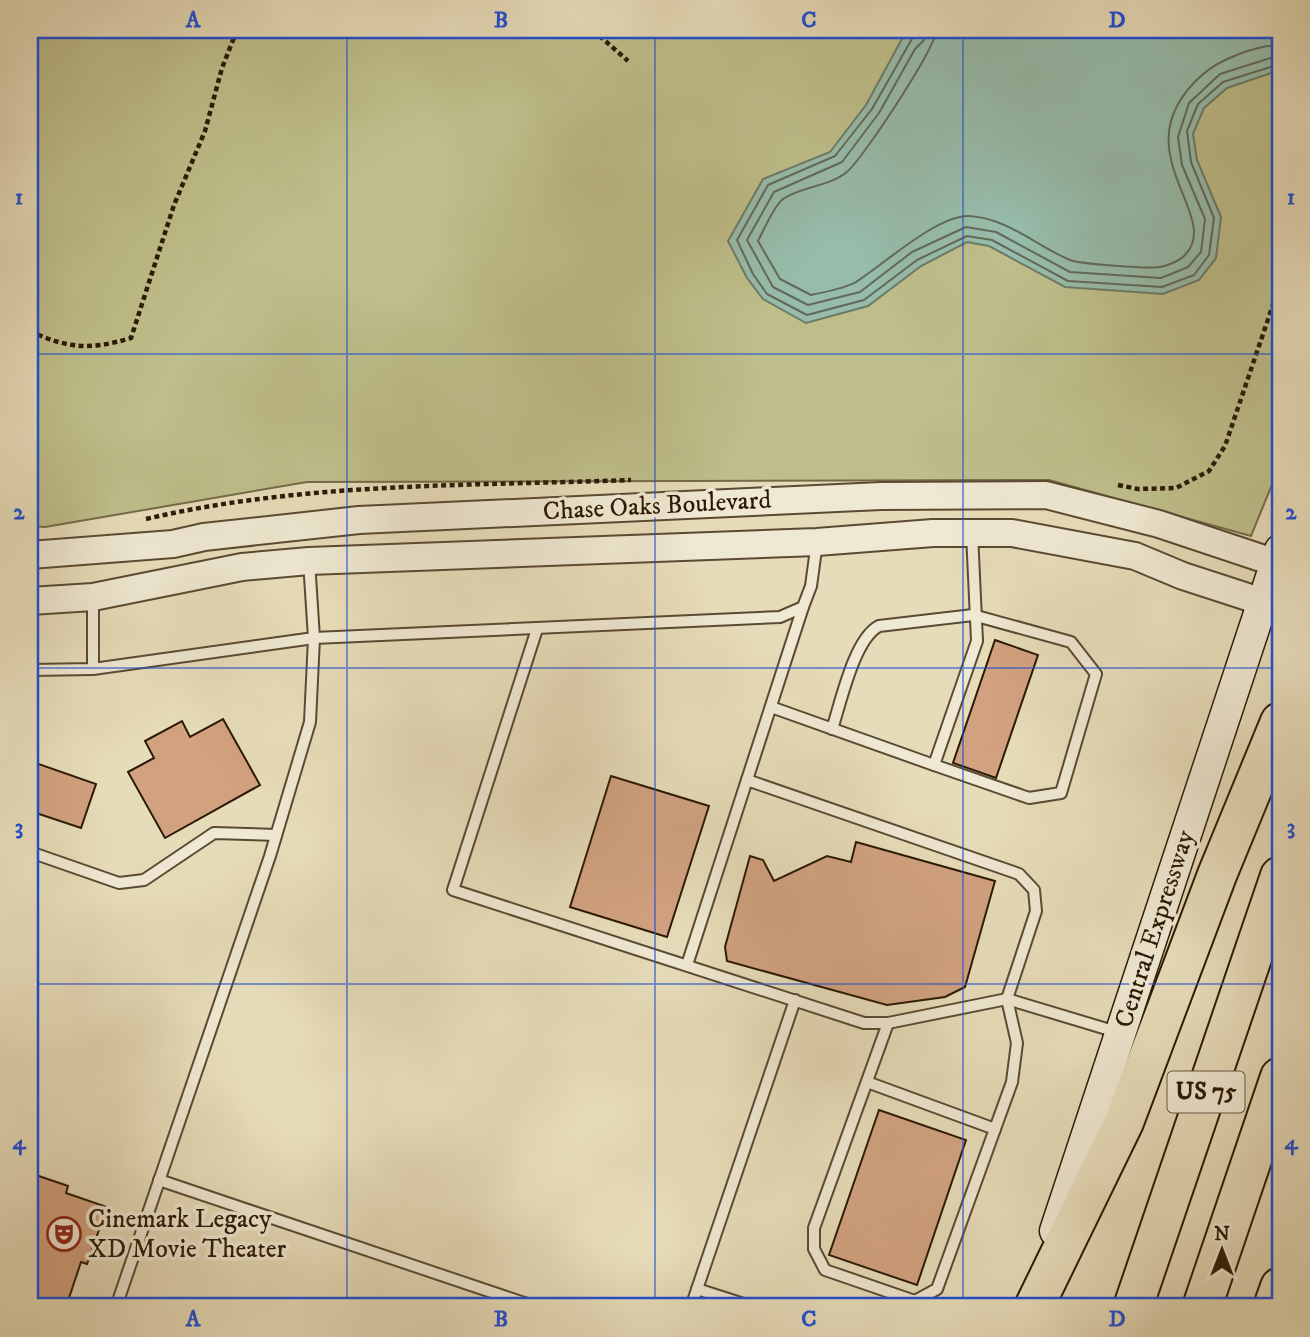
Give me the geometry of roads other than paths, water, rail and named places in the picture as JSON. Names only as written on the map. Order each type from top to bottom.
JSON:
[{"type":"highway","points":[[1032,1307],[1124,1122],[1212,888],[1280,722]]},
{"type":"highway","name":"US 75","points":[[1133,1307],[1280,876]]},
{"type":"highway","name":"US 75","points":[[1202,1307],[1280,1077]]},
{"type":"highway","points":[[1273,1307],[1280,1287]]},
{"type":"main road","name":"Central Expressway","points":[[1032,1307],[1278,557]]},
{"type":"street","name":"Chase Oaks Boulevard","points":[[30,555],[173,544],[204,537],[359,520],[818,499],[1046,495],[1278,557]]},
{"type":"street","points":[[817,542],[818,499]]},
{"type":"street","points":[[307,525],[309,561]]},
{"type":"street","name":"Chase Oaks Boulevard","points":[[30,601],[93,597],[242,567],[309,561],[1012,533],[1135,556],[1183,576],[1263,602]]},
{"type":"lane","points":[[934,765],[976,641],[972,533]]},
{"type":"lane","points":[[687,965],[811,586],[817,542]]},
{"type":"lane","points":[[116,1307],[276,835],[310,722],[314,638],[309,561]]},
{"type":"lane","points":[[93,597],[93,669]]},
{"type":"lane","points":[[30,670],[93,669],[314,638],[780,617],[803,607]]},
{"type":"lane","points":[[771,707],[832,729],[934,765],[1029,798],[1061,793],[1096,674],[1071,642],[973,615],[903,621],[868,632],[832,729]]},
{"type":"lane","points":[[537,628],[453,890],[864,1023],[888,1023],[1007,999],[1121,1034]]},
{"type":"lane","points":[[747,779],[1020,874],[1034,890],[1036,911],[1007,999],[1017,1043],[1012,1082],[937,1289],[915,1301],[825,1270],[814,1249],[814,1228],[888,1023]]},
{"type":"lane","points":[[30,852],[118,883],[144,880],[214,833],[276,835]]},
{"type":"lane","points":[[691,1307],[795,1000]]},
{"type":"lane","points":[[867,1082],[995,1129]]},
{"type":"lane","points":[[159,1180],[537,1307]]},
{"type":"lane","points":[[697,1289],[753,1307]]},
{"type":"water","points":[[914,30],[1280,30],[1280,70],[1227,88],[1204,108],[1193,134],[1197,160],[1221,217],[1216,258],[1199,280],[1163,294],[1065,287],[989,246],[967,242],[921,266],[868,306],[806,323],[763,299],[747,278],[728,241],[763,179],[830,152],[866,105],[903,37]]},
{"type":"place","name":"Cinemark Legacy XD Movie Theater","points":[[64,1234]]}]
